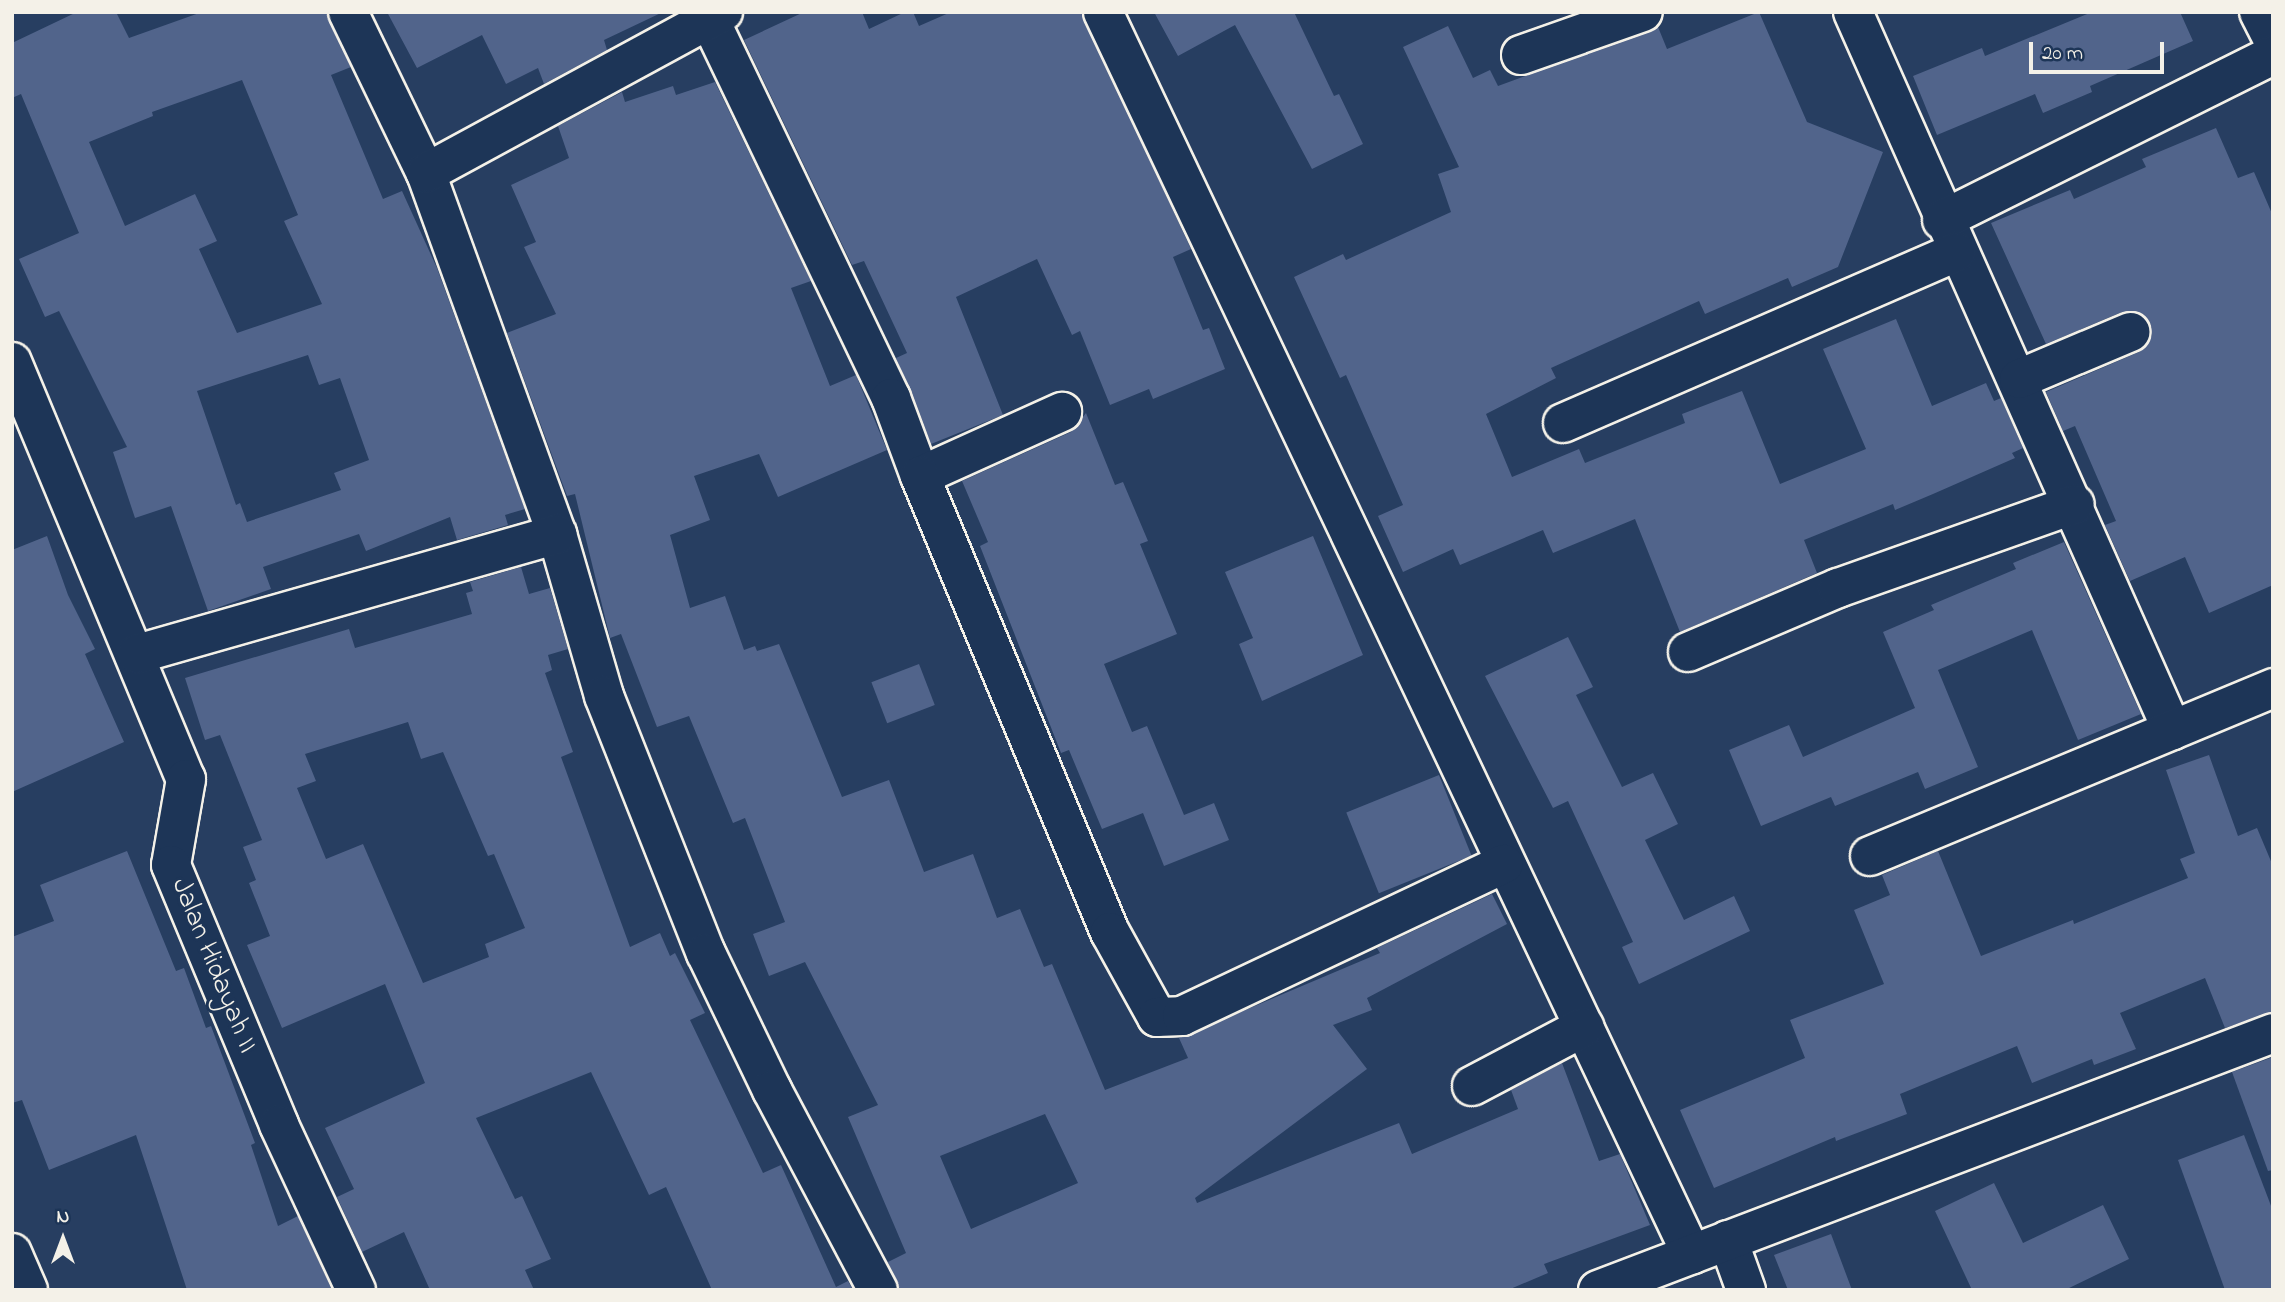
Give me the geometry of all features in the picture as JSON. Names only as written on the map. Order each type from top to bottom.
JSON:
[{"type":"street","points":[[348,12],[426,173],[557,534],[604,696],[706,953],[772,1090],[878,1290]]},
{"type":"street","points":[[1103,12],[1504,864],[1692,1255]]},
{"type":"street","points":[[1521,55],[1643,12]]},
{"type":"street","points":[[1853,12],[1949,236],[2019,379],[2172,730]]},
{"type":"street","points":[[2259,12],[2273,40]]},
{"type":"street","points":[[426,173],[713,15],[891,398],[920,476],[1110,932],[1157,1017],[1182,1016],[1504,864]]},
{"type":"street","points":[[1563,423],[1949,236],[2273,55]]},
{"type":"street","points":[[2019,379],[2130,332]]},
{"type":"street","name":"Jalan Hidayah II","points":[[12,362],[137,654],[186,779],[171,865],[279,1125],[356,1290]]},
{"type":"street","points":[[920,476],[1062,412]]},
{"type":"street","points":[[1688,652],[1838,588],[2075,504]]},
{"type":"street","points":[[137,654],[557,534]]},
{"type":"street","points":[[1870,856],[2273,688]]},
{"type":"street","points":[[1472,1086],[1584,1027]]},
{"type":"street","points":[[1598,1290],[2273,1033]]},
{"type":"street","points":[[1728,1240],[1745,1290]]},
{"type":"street","points":[[12,1253],[28,1290]]},
{"type":"building","points":[[77,12],[116,12],[129,38],[202,12],[326,12],[351,67],[331,75],[383,199],[402,191],[437,268],[525,509],[505,515],[508,525],[457,540],[450,517],[366,551],[359,534],[263,567],[271,589],[208,611],[171,506],[135,518],[113,452],[127,447],[59,311],[45,317],[19,259],[79,233],[21,94],[12,98],[12,43]],"holes":[[[242,80],[298,215],[284,221],[322,304],[237,333],[199,249],[217,241],[195,194],[125,226],[89,142],[153,116],[152,112]],[[308,355],[319,385],[340,378],[369,460],[334,473],[341,490],[247,522],[240,503],[236,505],[197,391]]]},
{"type":"building","points":[[387,12],[663,12],[604,40],[607,50],[544,84],[538,68],[506,84],[482,35],[417,68]]},
{"type":"building","points":[[804,12],[862,12],[869,29],[905,12],[913,12],[919,26],[951,12],[1081,12],[1191,249],[1173,257],[1203,330],[1209,328],[1225,369],[1153,399],[1149,389],[1110,405],[1080,331],[1072,335],[1037,259],[956,297],[1003,415],[931,444],[896,358],[907,353],[864,261],[852,265],[744,40]]},
{"type":"building","points":[[1154,12],[1294,12],[1334,96],[1339,94],[1363,144],[1312,169],[1235,25],[1178,56]]},
{"type":"building","points":[[1759,12],[1807,122],[1883,152],[1838,267],[1792,287],[1788,278],[1705,314],[1699,301],[1551,368],[1556,378],[1486,414],[1512,477],[1579,449],[1585,463],[1685,423],[1682,414],[1742,391],[1780,484],[1866,449],[1823,349],[1896,319],[1932,406],[1986,383],[1994,401],[2001,398],[2023,448],[2012,453],[2015,458],[1895,510],[1893,504],[1804,540],[1817,573],[1680,632],[1635,519],[1553,553],[1543,530],[1460,565],[1453,549],[1403,572],[1378,516],[1403,505],[1346,375],[1340,378],[1294,277],[1343,254],[1346,260],[1451,212],[1438,174],[1459,167],[1403,47],[1448,26],[1473,78],[1490,70],[1498,86],[1658,27],[1667,49]]},
{"type":"building","points":[[2092,12],[2180,12],[2193,41],[2090,86],[2092,92],[2043,113],[2035,94],[1937,135],[1913,76],[1982,48],[1985,56]]},
{"type":"building","points":[[715,82],[811,281],[791,288],[830,386],[856,375],[887,450],[778,497],[759,454],[694,476],[710,520],[670,535],[690,608],[725,596],[744,650],[755,646],[757,651],[779,644],[842,797],[889,780],[924,872],[973,854],[997,918],[1020,909],[1044,967],[1052,964],[1105,1090],[1188,1058],[1179,1038],[1380,953],[1377,948],[1492,894],[1507,924],[1367,998],[1372,1010],[1333,1025],[1367,1069],[1195,1198],[1197,1203],[1399,1123],[1412,1154],[1518,1109],[1511,1090],[1562,1063],[1599,1161],[1620,1154],[1650,1225],[1544,1264],[1548,1273],[1508,1290],[900,1290],[888,1262],[906,1253],[848,1117],[878,1105],[805,962],[769,976],[753,934],[785,922],[745,818],[733,823],[689,716],[657,727],[621,634],[610,638],[575,494],[567,496],[507,333],[556,314],[524,247],[536,242],[511,185],[569,158],[558,126],[622,92],[625,102],[673,86],[676,95]],"holes":[[[1045,1114],[1078,1183],[971,1229],[940,1156]]]},
{"type":"building","points":[[2216,128],[2238,178],[2254,172],[2273,216],[2273,585],[2209,613],[2185,557],[2130,581],[2105,525],[2116,521],[2075,426],[2063,431],[2046,392],[2139,352],[2152,335],[2150,323],[2143,314],[2122,312],[2046,344],[1991,223],[2070,190],[2074,199],[2146,167],[2142,159]]},
{"type":"building","points":[[1086,413],[1115,485],[1123,482],[1148,541],[1140,544],[1177,634],[1104,664],[1132,732],[1147,726],[1184,815],[1214,803],[1229,840],[1164,866],[1143,813],[1102,829],[1069,750],[1061,753],[980,546],[988,542],[962,481],[1071,432]]},
{"type":"building","points":[[47,536],[68,595],[95,649],[85,654],[124,742],[12,792],[12,550]]},
{"type":"building","points":[[1313,536],[1363,655],[1262,701],[1239,644],[1253,638],[1225,572]]},
{"type":"building","points":[[2064,542],[2141,714],[2078,740],[2032,630],[1938,670],[1978,767],[1925,789],[1918,772],[1835,806],[1831,797],[1761,826],[1729,750],[1789,725],[1803,757],[1915,708],[1883,632],[1934,610],[1931,605],[2016,569],[2013,563]]},
{"type":"building","points":[[521,567],[529,594],[550,588],[568,649],[548,655],[552,670],[545,673],[573,752],[561,757],[630,947],[660,933],[670,956],[675,953],[705,1013],[690,1020],[763,1173],[781,1165],[836,1287],[848,1281],[853,1290],[712,1290],[666,1187],[649,1195],[591,1072],[476,1118],[515,1199],[522,1196],[551,1259],[525,1270],[534,1290],[430,1290],[404,1232],[362,1252],[337,1197],[354,1189],[325,1128],[425,1083],[385,984],[282,1028],[247,945],[270,936],[249,883],[256,880],[243,847],[262,840],[220,735],[205,740],[185,678],[349,629],[355,648],[472,614],[466,593],[473,591],[470,582]],"holes":[[[408,722],[421,759],[443,752],[488,856],[494,854],[525,928],[485,944],[489,957],[423,983],[363,844],[326,859],[297,788],[316,781],[305,754]]]},
{"type":"building","points":[[1568,637],[1593,687],[1576,695],[1622,787],[1653,773],[1678,824],[1645,840],[1684,920],[1734,896],[1750,931],[1639,984],[1622,947],[1633,942],[1568,801],[1553,808],[1485,676]]},
{"type":"building","points":[[919,664],[935,705],[887,723],[871,682]]},
{"type":"building","points":[[2209,755],[2238,836],[2257,828],[2273,866],[2273,1012],[2225,1028],[2205,978],[2120,1013],[2136,1049],[2094,1065],[2092,1059],[2032,1083],[2017,1046],[1900,1094],[1907,1114],[1836,1141],[1835,1137],[1714,1188],[1680,1110],[1805,1058],[1790,1020],[1884,984],[1854,910],[1890,895],[1882,875],[1938,851],[1981,956],[2073,920],[2074,924],[2188,878],[2180,859],[2195,853],[2166,770]]},
{"type":"building","points":[[1439,775],[1472,856],[1379,893],[1346,812]]},
{"type":"building","points":[[127,851],[176,971],[184,968],[206,1028],[211,1026],[255,1143],[251,1145],[278,1226],[298,1216],[332,1290],[187,1290],[136,1135],[49,1170],[22,1100],[12,1103],[12,937],[54,921],[40,885]]},
{"type":"building","points":[[2273,1057],[2273,1170],[2268,1171],[2232,1072]]},
{"type":"building","points":[[2244,1135],[2273,1211],[2273,1290],[2225,1290],[2178,1160]]},
{"type":"building","points":[[1994,1183],[2023,1243],[2103,1205],[2129,1259],[2065,1290],[1972,1290],[1935,1211]]},
{"type":"building","points":[[1831,1234],[1852,1290],[1788,1290],[1774,1255]]}]
